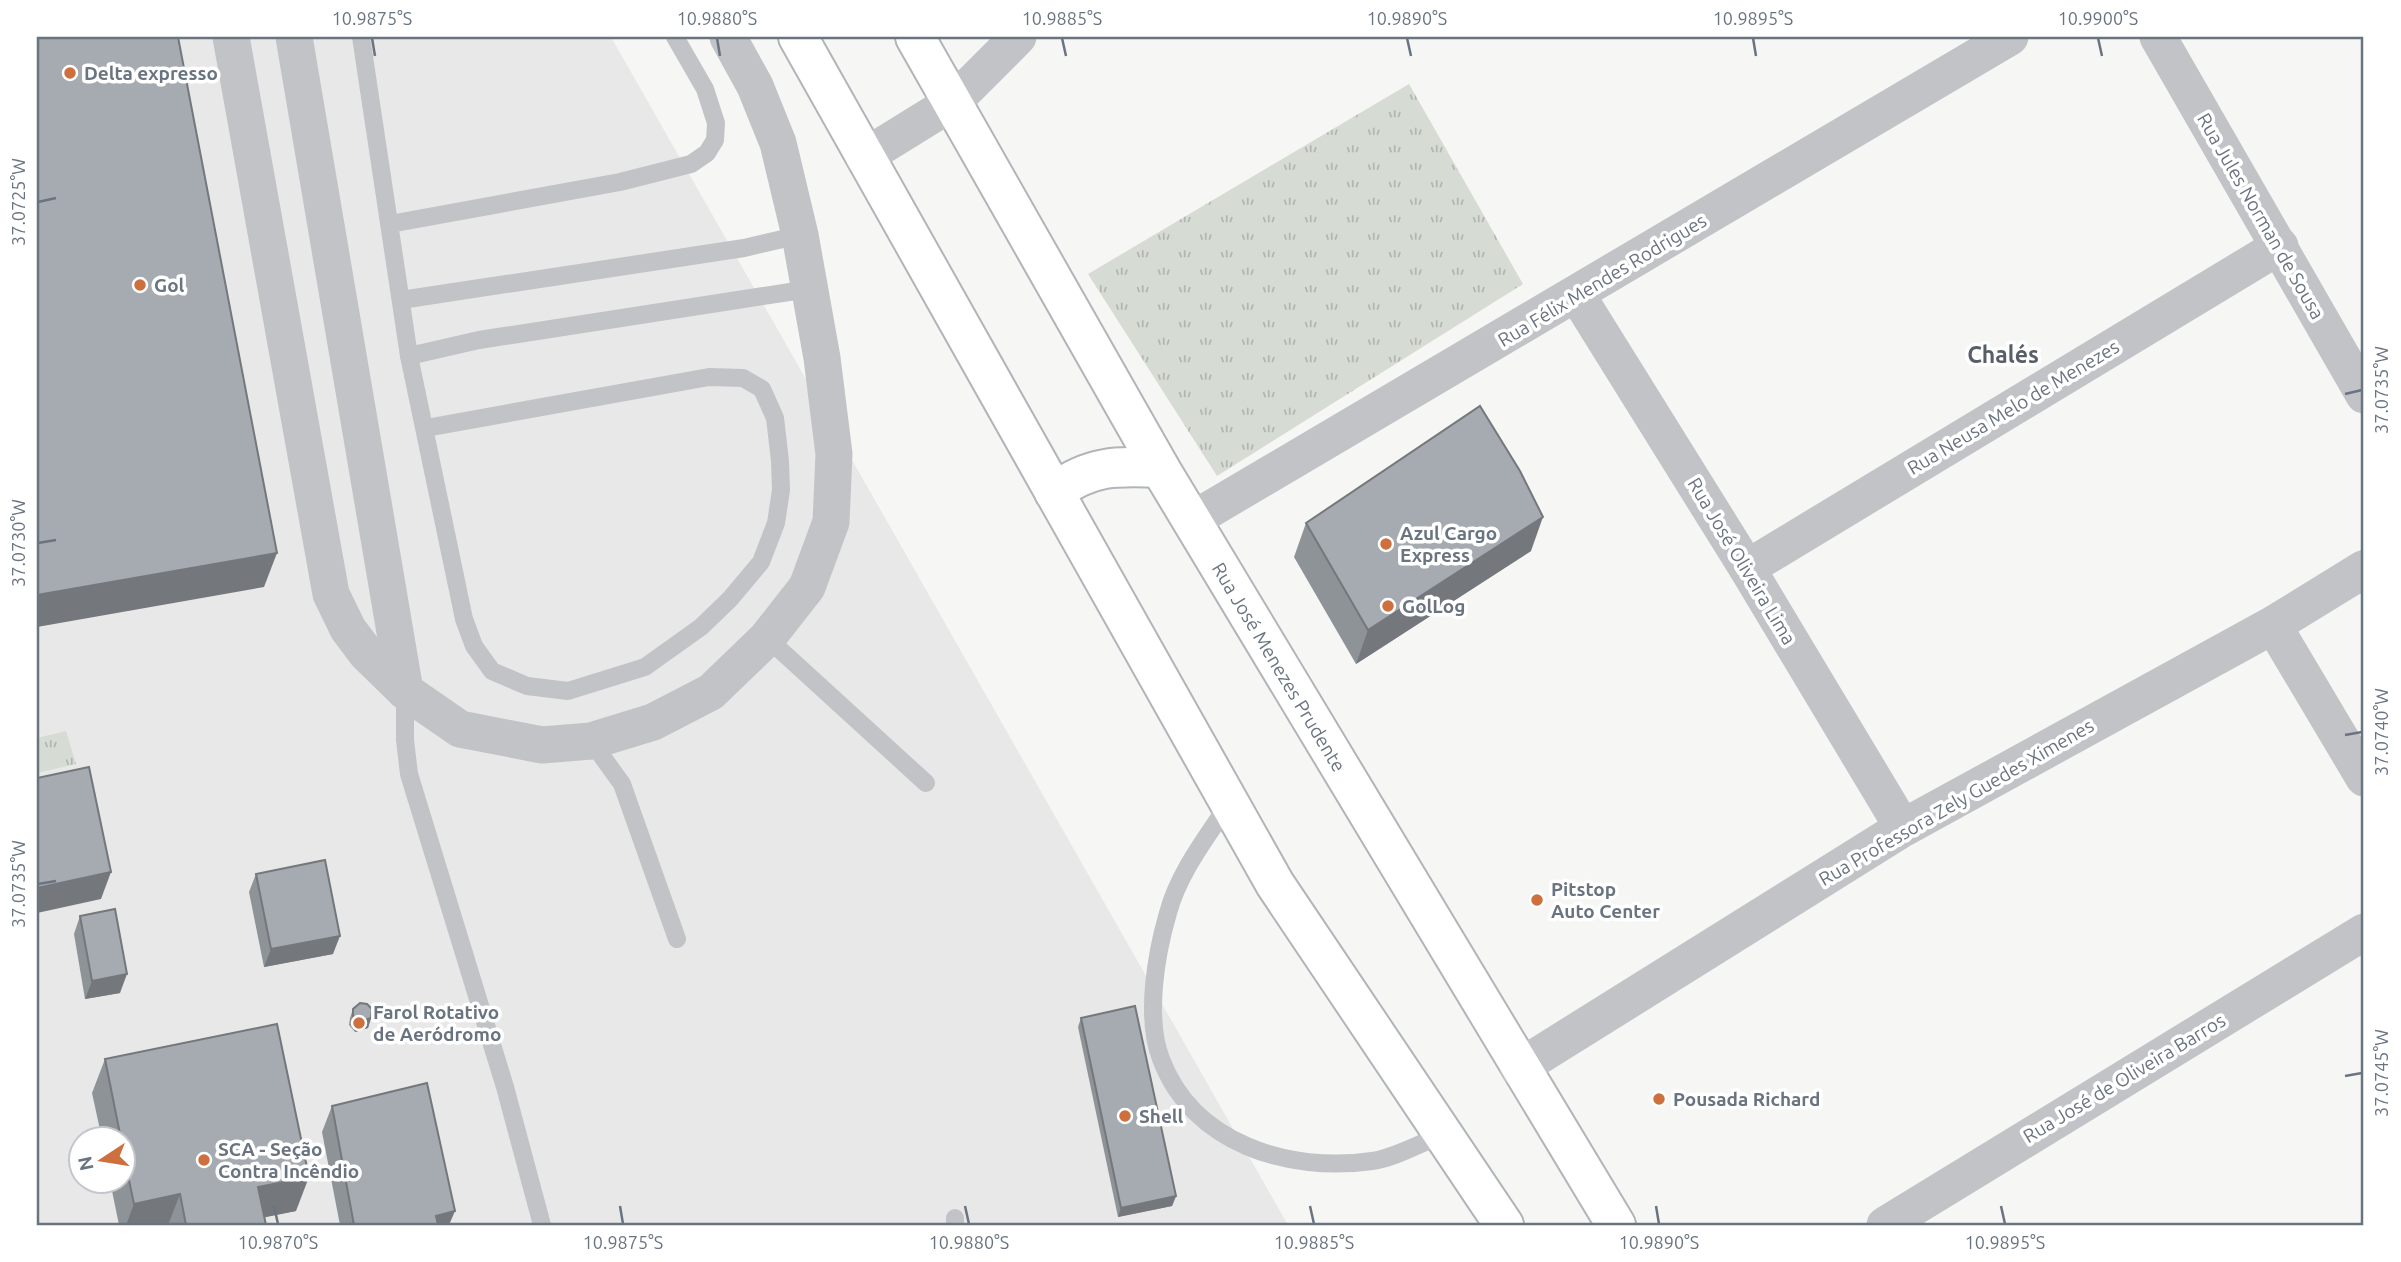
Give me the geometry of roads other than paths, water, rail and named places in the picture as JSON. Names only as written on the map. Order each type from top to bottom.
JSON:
[{"type":"main road","points":[[798,37],[1275,884],[1504,1225]]},
{"type":"main road","name":"Rua José Menezes Prudente","points":[[915,37],[1160,468],[1518,1068],[1616,1225]]},
{"type":"main road","points":[[1054,492],[1073,478],[1097,469],[1160,468]]},
{"type":"street","points":[[231,37],[331,594],[360,645],[405,691],[460,729],[542,745],[591,741],[653,722],[711,692],[767,638],[807,587],[831,522],[834,454],[822,358],[800,235],[778,143],[755,86],[728,37]]},
{"type":"street","points":[[294,37],[405,691]]},
{"type":"street","points":[[864,158],[954,102],[1018,37]]},
{"type":"street","name":"Rua Félix Mendes Rodrigues","points":[[1192,520],[2010,37]]},
{"type":"street","name":"Rua Jules Norman de Sousa","points":[[2158,37],[2364,395]]},
{"type":"street","name":"Rua Neusa Melo de Menezes","points":[[1747,568],[2280,246]]},
{"type":"street","name":"Rua José Oliveira Lima","points":[[1577,295],[1747,568],[1903,828]]},
{"type":"street","name":"Rua Professora Zely Guedes Ximenes","points":[[1518,1068],[1903,828],[2273,625],[2364,569]]},
{"type":"street","points":[[2273,625],[2364,778]]},
{"type":"street","name":"Rua José de Oliveira Barros","points":[[1885,1225],[2364,932]]},
{"type":"lane","points":[[361,37],[409,356],[464,619],[474,646],[492,671],[527,687],[568,691],[645,667],[701,628],[730,599],[761,562],[776,523],[781,490],[775,418],[762,389],[743,378],[709,377],[426,428]]},
{"type":"lane","points":[[390,224],[620,182],[691,164],[707,153],[715,140],[716,123],[705,89],[675,37]]},
{"type":"lane","points":[[401,300],[744,248],[800,235]]},
{"type":"lane","points":[[409,356],[479,340],[809,289]]},
{"type":"lane","points":[[767,638],[926,783]]},
{"type":"lane","points":[[405,691],[405,740],[409,774],[501,1074],[542,1225]]},
{"type":"lane","points":[[591,741],[622,784],[677,939]]},
{"type":"lane","points":[[1230,802],[1183,874],[1168,911],[1158,957],[1153,1003],[1160,1058],[1179,1097],[1219,1133],[1269,1157],[1315,1164],[1375,1161],[1442,1135]]},
{"type":"place","name":"Delta expresso","points":[[70,73]]},
{"type":"place","name":"Gol","points":[[140,285]]},
{"type":"place","name":"Azul Cargo Express","points":[[1386,544]]},
{"type":"place","name":"GolLog","points":[[1388,606]]},
{"type":"place","name":"Pitstop Auto Center","points":[[1537,900]]},
{"type":"place","name":"Farol Rotativo de Aeródromo","points":[[359,1023]]},
{"type":"place","name":"Pousada Richard","points":[[1659,1099]]},
{"type":"place","name":"Shell","points":[[1125,1116]]},
{"type":"place","name":"SCA - Seção Contra Incêndio","points":[[204,1160]]},
{"type":"district","name":"Chalés","points":[[2003,354]]}]
